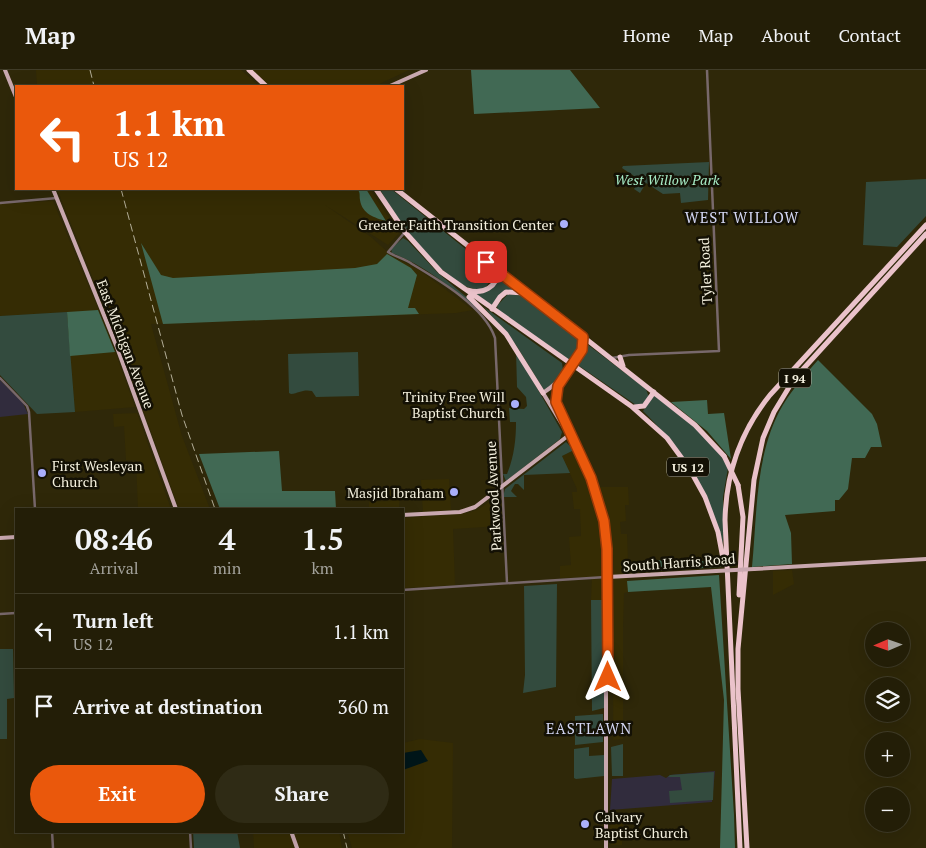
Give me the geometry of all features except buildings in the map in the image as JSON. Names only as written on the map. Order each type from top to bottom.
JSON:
[{"type":"highway","points":[[249,70],[265,85]]},
{"type":"highway","name":"US 12","points":[[377,190],[405,232],[430,262],[448,279],[631,406],[667,438],[697,481],[714,520],[728,579]]},
{"type":"highway","name":"US 12","points":[[397,190],[704,432],[724,456],[738,485],[744,517],[738,615],[740,623]]},
{"type":"highway","name":"I 94","points":[[740,848],[725,520],[727,493],[735,457],[751,423],[778,386],[926,225]]},
{"type":"highway","name":"I 94","points":[[747,848],[738,689],[740,623],[756,468],[763,438],[774,412],[803,368],[926,234]]},
{"type":"highway","points":[[448,279],[471,291],[482,292],[491,286],[498,275],[498,271]]},
{"type":"highway","points":[[448,279],[489,314],[506,334],[543,393]]},
{"type":"highway","points":[[492,309],[506,292],[518,292],[532,297]]},
{"type":"highway","points":[[622,356],[622,365],[647,387]]},
{"type":"highway","points":[[631,406],[642,407],[654,392]]},
{"type":"main road","points":[[5,70],[15,95]]},
{"type":"main road","points":[[392,85],[426,70]]},
{"type":"main road","name":"East Michigan Avenue","points":[[53,190],[118,350],[176,508]]},
{"type":"main road","points":[[583,337],[583,348],[562,379],[556,391],[556,402],[599,499],[606,540],[608,577],[606,848]]},
{"type":"main road","points":[[562,379],[543,393],[569,435]]},
{"type":"main road","points":[[404,515],[469,510],[481,505],[569,435]]},
{"type":"main road","points":[[0,538],[15,537]]},
{"type":"main road","name":"South Harris Road","points":[[608,577],[926,559]]},
{"type":"main road","points":[[292,833],[297,848]]},
{"type":"street","name":"Tyler Road","points":[[622,356],[719,351],[707,70]]},
{"type":"street","points":[[0,202],[57,198]]},
{"type":"street","name":"Parkwood Avenue","points":[[405,232],[388,252],[412,264],[458,294],[479,314],[493,332],[496,345],[507,583]]},
{"type":"street","points":[[611,359],[622,356]]},
{"type":"street","points":[[0,378],[27,406],[29,412],[35,508]]},
{"type":"street","name":"South Harris Road","points":[[404,590],[608,577]]},
{"type":"street","points":[[0,614],[15,613]]},
{"type":"street","points":[[52,833],[53,848]]},
{"type":"street","points":[[190,833],[191,848]]},
{"type":"shaded area","points":[[36,70],[241,70],[258,85],[37,85]]},
{"type":"shaded area","points":[[252,70],[409,70],[377,85],[269,85]]},
{"type":"shaded area","points":[[57,190],[371,190],[399,233],[388,245],[325,205],[371,237],[392,256],[418,269],[473,310],[456,313],[151,324],[182,436],[210,508],[179,508],[121,348]]},
{"type":"shaded area","points":[[53,201],[109,335],[135,407],[75,412],[67,312],[0,316],[0,204]]},
{"type":"shaded area","points":[[0,380],[23,403],[28,414],[0,417]]},
{"type":"shaded area","points":[[137,413],[171,508],[138,508],[136,460],[126,460],[124,426],[114,427],[113,414]]},
{"type":"shaded area","points":[[574,450],[599,513],[603,542],[604,600],[591,600],[592,577],[560,578],[560,566],[571,565],[569,537],[581,536],[580,509],[574,509],[572,492],[577,492],[577,489],[562,456]]},
{"type":"shaded area","points":[[449,479],[451,510],[423,512],[421,480]]},
{"type":"shaded area","points":[[600,487],[628,487],[629,505],[625,505],[626,521],[620,522],[621,534],[627,534],[628,562],[641,561],[641,572],[627,573],[628,592],[624,593],[623,627],[623,739],[613,740],[614,563],[608,518]]},
{"type":"shaded area","points":[[390,490],[400,490],[399,508],[369,508],[369,502],[391,501]]},
{"type":"shaded area","points":[[496,497],[500,499],[500,526],[453,529],[455,585],[404,588],[404,518],[468,513],[479,509]]},
{"type":"shaded area","points":[[792,570],[794,584],[773,595],[773,571]]},
{"type":"shaded area","points":[[420,739],[453,743],[452,848],[352,848],[348,833],[404,833],[404,743]]},
{"type":"shaded area","points":[[421,750],[428,761],[404,770],[404,753]]},
{"type":"shaded area","points":[[715,771],[712,802],[610,810],[612,779],[660,775],[666,778],[670,775]]},
{"type":"shaded area","points":[[623,813],[622,845],[611,845],[610,815]]},
{"type":"shaded area","points":[[253,833],[339,833],[342,848],[254,848]]},
{"type":"green space","points":[[471,70],[570,70],[600,108],[474,114]]},
{"type":"green space","name":"West Willow Park","points":[[709,162],[708,200],[681,203],[680,193],[663,194],[646,183],[640,193],[634,189],[640,180],[622,168],[623,166]]},
{"type":"green space","points":[[926,179],[926,216],[897,247],[863,245],[866,182]]},
{"type":"green space","points":[[358,190],[367,190],[386,221],[373,217],[363,209]]},
{"type":"green space","points":[[381,190],[392,190],[493,271],[495,274],[485,288],[472,288],[457,281],[441,269],[410,234]]},
{"type":"green space","points":[[403,238],[438,273],[478,307],[477,310],[437,277],[392,253],[391,249]]},
{"type":"green space","points":[[141,243],[161,275],[173,278],[355,268],[377,264],[387,254],[411,268],[417,275],[408,308],[415,308],[419,314],[163,324]]},
{"type":"green space","points":[[500,276],[519,290],[505,291],[492,307],[474,294],[488,291]]},
{"type":"green space","points":[[508,294],[523,296],[579,339],[580,347],[571,361],[498,310],[497,306]]},
{"type":"green space","points":[[484,307],[562,363],[563,370],[555,382],[544,390],[516,345]]},
{"type":"green space","points":[[98,310],[115,352],[70,356],[67,312]]},
{"type":"green space","points":[[67,312],[75,412],[37,414],[0,375],[0,316]]},
{"type":"green space","points":[[587,344],[646,389],[649,397],[644,404],[636,405],[575,363]]},
{"type":"green space","points":[[516,351],[562,432],[560,439],[506,481],[503,474],[507,474],[511,461],[516,429],[516,422],[510,422],[509,408],[524,409],[527,406],[526,397],[517,387]]},
{"type":"green space","points":[[358,352],[359,396],[316,397],[312,391],[289,393],[288,354]]},
{"type":"green space","points":[[818,360],[872,414],[877,424],[882,447],[871,447],[865,458],[852,458],[848,489],[839,500],[835,500],[835,511],[785,515],[791,533],[792,564],[752,567],[758,488],[765,449],[771,430],[787,398]]},
{"type":"green space","points":[[654,395],[703,434],[728,468],[723,497],[723,544],[717,524],[692,472],[670,441],[643,411]]},
{"type":"green space","points":[[707,400],[708,414],[724,413],[731,459],[707,431],[671,402]]},
{"type":"green space","points":[[566,442],[574,450],[562,456],[570,473],[524,475],[524,490],[518,484],[515,484],[511,491],[517,497],[503,497],[505,489]]},
{"type":"green space","points":[[279,451],[282,491],[335,491],[336,508],[220,508],[199,454]]},
{"type":"green space","points":[[688,559],[689,562],[715,560],[721,567],[641,572],[641,561]]},
{"type":"green space","points":[[719,575],[735,848],[720,848],[724,700],[711,587],[628,592],[627,581]]},
{"type":"green space","points":[[557,584],[556,687],[523,693],[525,675],[524,586]]},
{"type":"green space","points":[[591,600],[604,600],[604,708],[592,711]]},
{"type":"green space","points":[[0,649],[13,649],[14,698],[7,699],[7,739],[0,739]]},
{"type":"green space","points":[[603,714],[603,742],[575,745],[575,716]]},
{"type":"green space","points":[[623,744],[623,776],[612,776],[611,747]]},
{"type":"green space","points":[[589,747],[589,756],[604,755],[604,776],[576,779],[574,778],[574,749]]},
{"type":"green space","points":[[714,772],[713,800],[670,803],[669,791],[682,790],[680,777],[668,777],[670,775]]},
{"type":"green space","points":[[193,833],[237,833],[240,848],[194,848]]},
{"type":"railway","points":[[90,70],[94,85]]},
{"type":"railway","points":[[121,190],[182,415],[215,508]]},
{"type":"railway","points":[[343,833],[347,848]]},
{"type":"place","name":"Greater Faith Transition Center","points":[[564,224]]},
{"type":"place","name":"Trinity Free Will Baptist Church","points":[[515,404]]},
{"type":"place","name":"First Wesleyan Church","points":[[42,473]]},
{"type":"place","name":"Masjid Ibraham","points":[[454,492]]},
{"type":"place","name":"Calvary Baptist Church","points":[[585,824]]},
{"type":"district","name":"WEST WILLOW","points":[[742,217]]},
{"type":"district","name":"EASTLAWN","points":[[589,728]]},
{"type":"route","points":[[486,262],[583,337],[582,350],[558,386],[556,402],[569,435],[591,478],[599,499],[604,521],[607,549],[608,677]]}]
